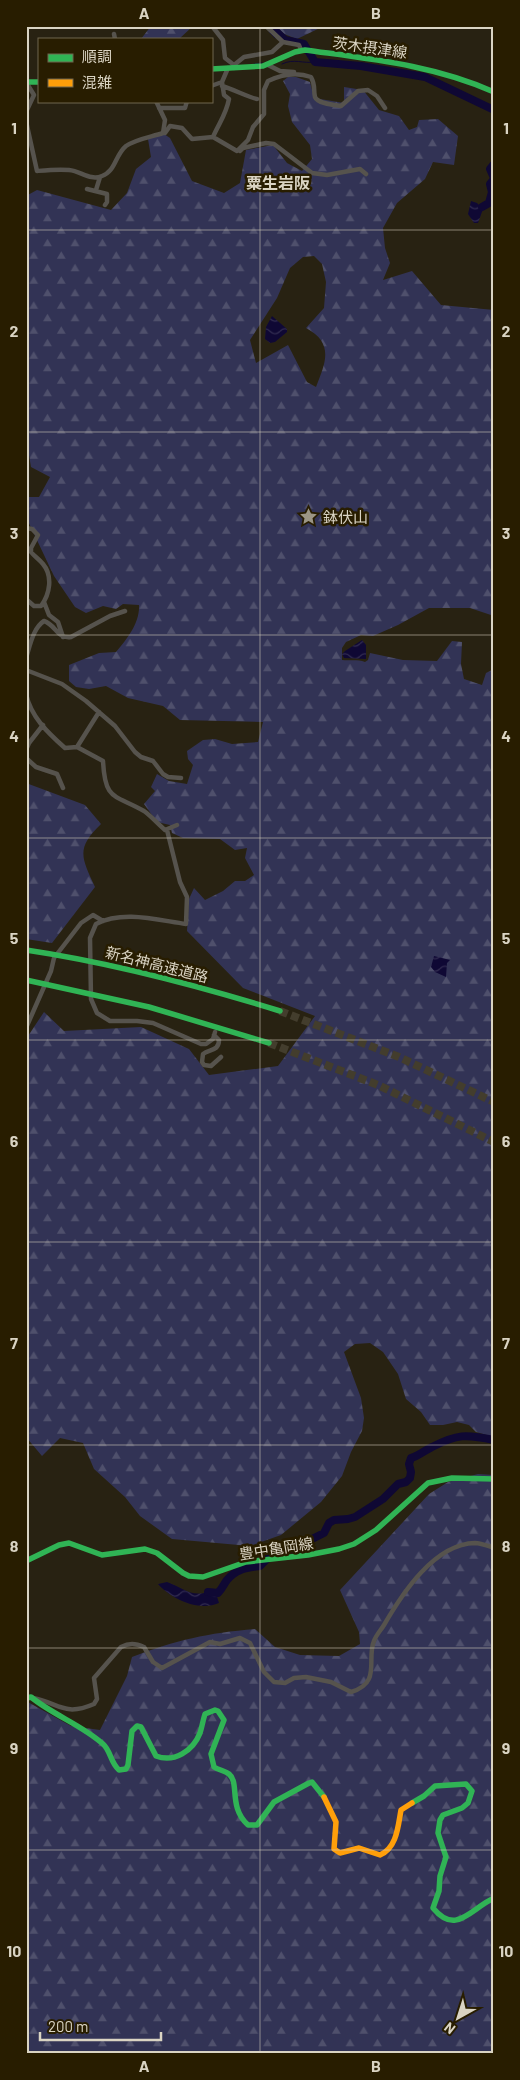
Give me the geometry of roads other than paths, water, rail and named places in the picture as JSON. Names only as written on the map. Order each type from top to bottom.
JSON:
[{"type":"main road","name":"茨木摂津線","points":[[212,69],[268,65],[288,53],[306,51],[423,68],[475,83],[494,92]]},
{"type":"main road","name":"新名神高速道路","points":[[26,950],[119,967],[233,996],[280,1011]]},
{"type":"main road","points":[[26,980],[173,1012],[269,1043]]},
{"type":"main road","name":"豊中亀岡線","points":[[26,1562],[43,1556],[58,1546],[74,1542],[105,1556],[138,1549],[153,1550],[184,1574],[194,1577],[210,1577],[246,1562],[301,1558],[352,1544],[376,1529],[428,1483],[451,1478],[494,1479]]},
{"type":"main road","points":[[29,1697],[105,1745],[112,1764],[119,1770],[123,1770],[128,1765],[132,1731],[137,1726],[140,1727],[156,1756],[166,1760],[174,1759],[180,1757],[200,1733],[205,1714],[214,1710],[218,1711],[224,1720],[211,1758],[214,1767],[229,1774],[232,1778],[234,1799],[240,1819],[248,1825],[258,1824],[278,1798],[292,1793],[308,1782],[312,1782],[319,1789],[334,1816],[336,1828],[332,1842],[334,1849],[340,1853],[359,1848],[380,1855],[385,1853],[394,1843],[401,1810],[405,1806],[419,1800],[435,1786],[466,1784],[472,1791],[468,1802],[462,1808],[444,1814],[440,1820],[438,1833],[446,1857],[434,1908],[442,1917],[456,1921],[463,1919],[485,1901],[494,1898]]},
{"type":"street","points":[[212,26],[223,40],[226,58],[234,66]]},
{"type":"street","points":[[266,26],[283,42],[300,46],[306,51]]},
{"type":"street","points":[[213,137],[217,126],[227,113],[229,99],[224,95],[222,84],[234,66],[244,57],[272,52],[283,42]]},
{"type":"street","points":[[268,65],[280,72],[294,72],[295,74],[311,77],[315,85],[317,100],[341,106],[358,91],[368,90],[377,96],[385,108]]},
{"type":"street","points":[[236,151],[248,140],[253,127],[264,114],[264,90],[268,81],[283,75],[295,74]]},
{"type":"street","points":[[26,82],[34,94],[26,112]]},
{"type":"street","points":[[212,86],[222,84],[257,99]]},
{"type":"street","points":[[156,102],[165,120],[163,134]]},
{"type":"street","points":[[159,108],[185,108],[186,102]]},
{"type":"street","points":[[26,121],[37,171],[71,170],[93,178],[100,177],[112,170],[118,156],[126,146],[134,142],[166,134],[170,126],[182,128],[192,139],[213,137],[236,151]]},
{"type":"street","points":[[236,151],[266,143],[274,144],[312,172],[328,174],[360,169],[366,174]]},
{"type":"street","points":[[96,190],[100,177]]},
{"type":"street","points":[[87,189],[107,194],[107,202],[105,204]]},
{"type":"street","points":[[26,528],[32,529],[38,535],[31,548],[31,552],[44,565],[50,585],[50,590],[44,602],[37,607],[26,599]]},
{"type":"street","points":[[44,602],[50,615],[58,622],[63,637]]},
{"type":"street","points":[[26,658],[31,641],[42,623],[48,622],[63,637],[71,637],[110,616],[125,611]]},
{"type":"street","points":[[26,670],[62,684],[115,726],[141,757],[153,761],[163,774],[168,777],[181,778]]},
{"type":"street","points":[[26,694],[31,711],[43,725],[46,732],[65,748],[77,747],[103,761],[104,780],[109,791],[120,800],[144,811],[167,830],[180,882],[187,897],[186,924],[130,917],[103,920],[96,924],[90,938],[91,998],[97,1013],[110,1021],[137,1020],[153,1023],[200,1044],[211,1042],[214,1033],[219,1040],[219,1045],[217,1048],[203,1054],[202,1062],[204,1065],[211,1066],[221,1057]]},
{"type":"street","points":[[77,747],[99,712]]},
{"type":"street","points":[[26,750],[43,725]]},
{"type":"street","points":[[26,758],[36,767],[57,774],[63,788]]},
{"type":"street","points":[[167,830],[177,825]]},
{"type":"street","points":[[26,1028],[51,971],[54,958],[81,923],[89,916],[93,915],[103,920]]},
{"type":"street","points":[[29,1697],[62,1709],[73,1710],[94,1704],[97,1700],[94,1678],[121,1647],[126,1644],[131,1643],[144,1647],[153,1662],[162,1668],[210,1642],[220,1644],[240,1638],[250,1643],[264,1672],[274,1682],[285,1683],[294,1678],[306,1678],[331,1682],[351,1692],[358,1690],[365,1685],[373,1667],[373,1642],[404,1592],[422,1570],[462,1545],[475,1543],[494,1548]]},
{"type":"water","points":[[471,201],[477,203],[483,209],[478,223],[474,223],[468,214]]},
{"type":"water","points":[[272,316],[287,329],[287,332],[275,342],[270,343],[265,339],[266,327]]},
{"type":"water","points":[[362,640],[366,645],[366,659],[344,658],[342,654],[345,651]]},
{"type":"water","points":[[434,956],[450,960],[447,963],[446,977],[435,972],[431,967]]},
{"type":"water","points":[[167,1582],[193,1593],[198,1594],[211,1591],[216,1593],[219,1603],[203,1606],[178,1599],[170,1595],[158,1584]]},
{"type":"waterway","points":[[270,26],[285,40],[304,44],[315,62],[361,66],[425,77],[494,110]]},
{"type":"waterway","points":[[269,32],[275,38]]},
{"type":"waterway","points":[[282,64],[291,61],[315,62]]},
{"type":"waterway","points":[[254,64],[262,63]]},
{"type":"waterway","points":[[494,164],[490,169],[494,178]]},
{"type":"waterway","points":[[482,207],[489,203],[492,192],[490,184],[494,179]]},
{"type":"waterway","points":[[208,1592],[218,1593],[227,1580],[235,1573],[242,1569],[260,1566],[270,1556],[283,1548],[302,1549],[312,1539],[324,1533],[329,1523],[334,1520],[355,1517],[383,1499],[398,1484],[406,1482],[410,1478],[409,1464],[411,1458],[429,1448],[462,1436],[494,1440]]},
{"type":"tunnel","points":[[280,1011],[399,1057],[494,1102]]},
{"type":"tunnel","points":[[269,1043],[378,1085],[494,1142]]},
{"type":"place","name":"鉢伏山","points":[[309,517]]},
{"type":"district","name":"粟生岩阪","points":[[278,182]]}]
